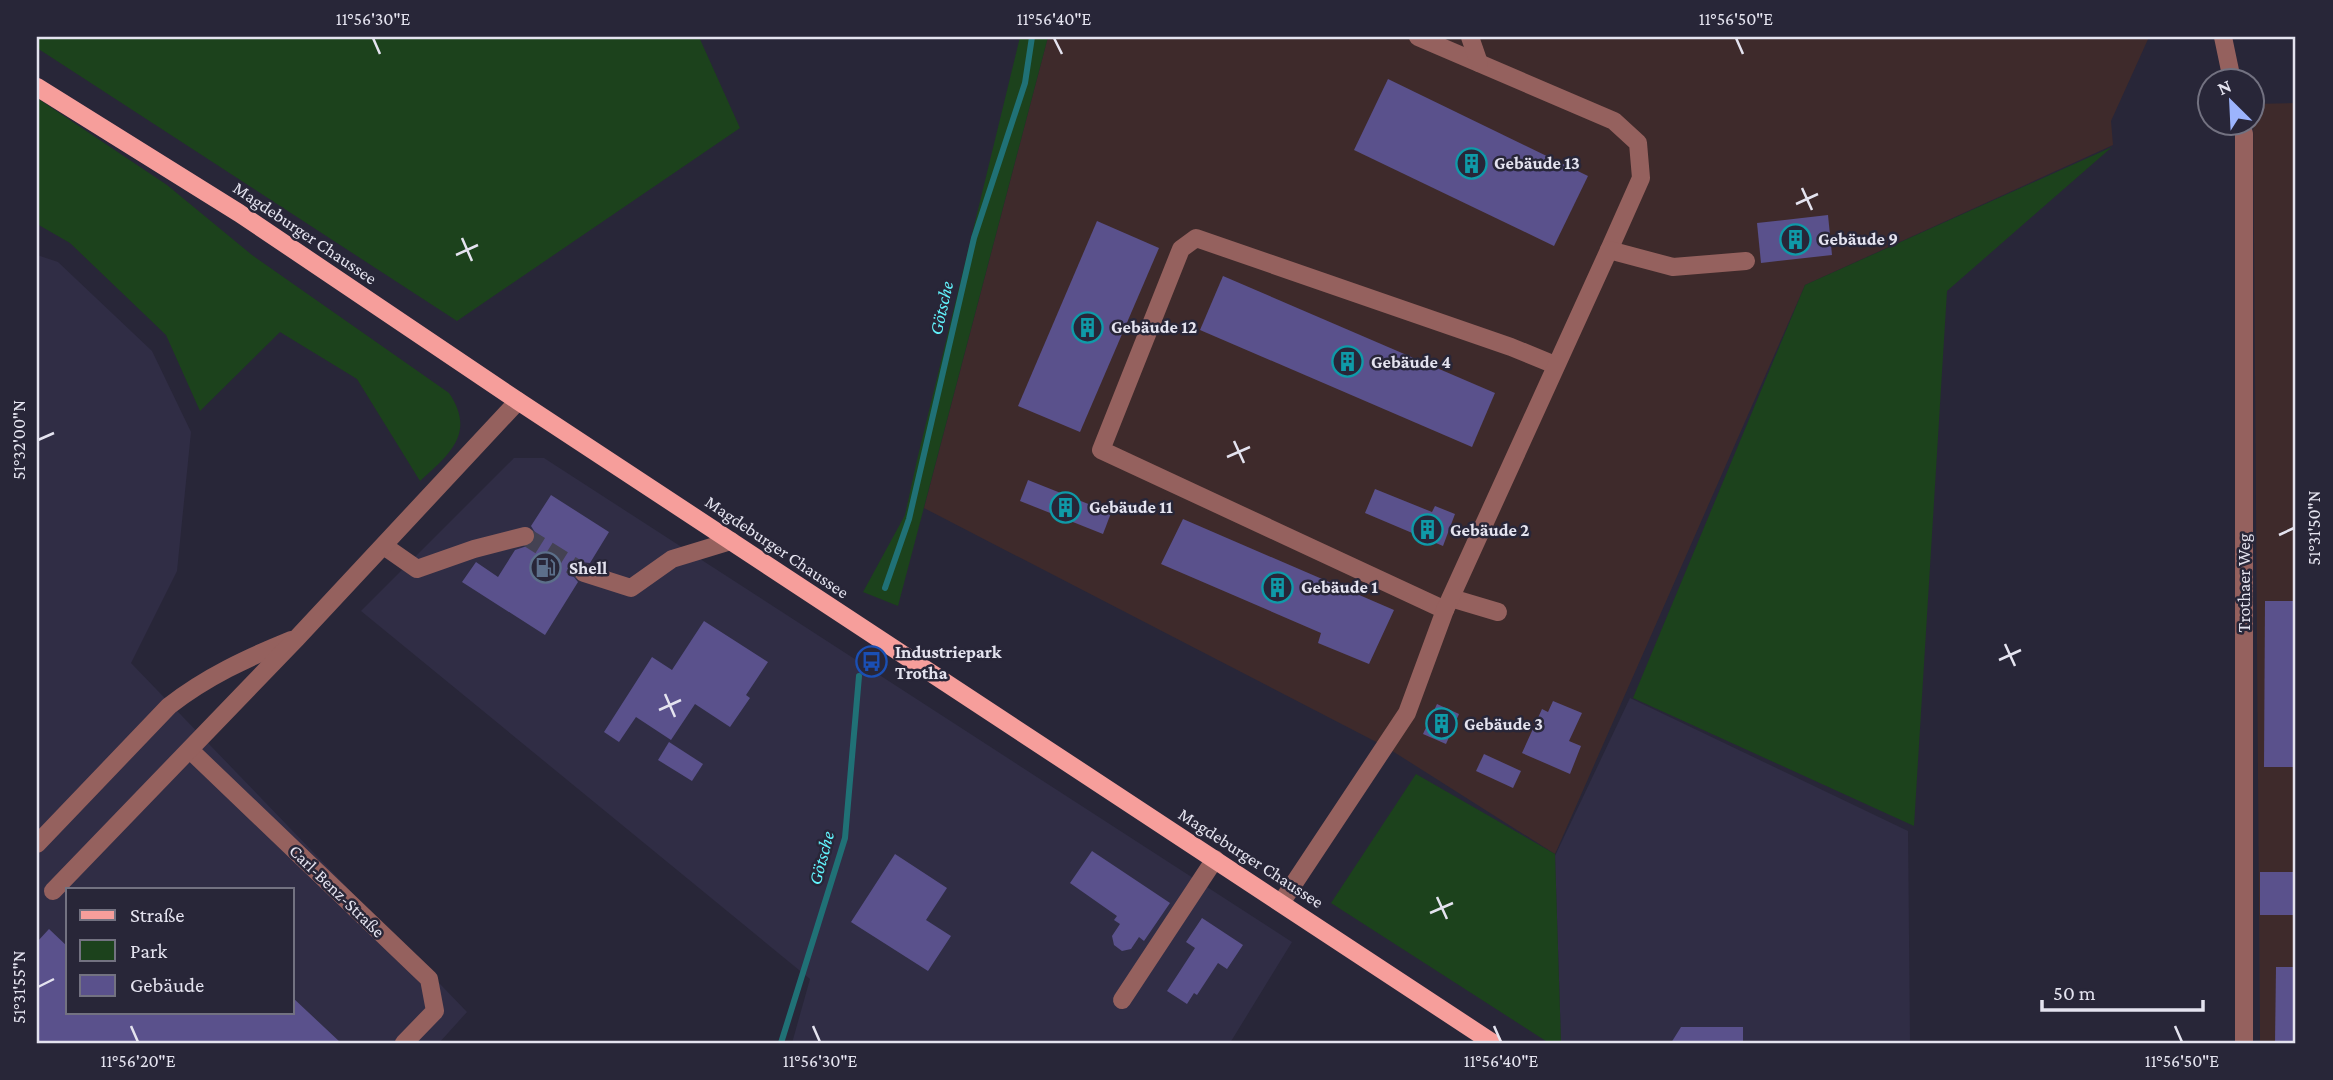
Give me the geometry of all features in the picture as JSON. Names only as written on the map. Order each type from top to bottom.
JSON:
[{"type":"main road","name":"Magdeburger Chaussee","points":[[37,87],[239,213],[518,401],[1493,1043]]},
{"type":"street","points":[[1282,903],[1407,713],[1448,604],[1641,178],[1638,143],[1614,121],[1418,37]]},
{"type":"street","points":[[1470,37],[1479,63]]},
{"type":"street","points":[[2223,37],[2229,66]]},
{"type":"street","name":"Trothaer Weg","points":[[2244,136],[2244,1043]]},
{"type":"street","points":[[1498,612],[1448,604],[1101,450],[1181,249],[1196,238],[1555,365]]},
{"type":"street","points":[[1609,250],[1673,267],[1746,261]]},
{"type":"street","points":[[53,891],[297,638],[518,401]]},
{"type":"street","points":[[384,546],[417,569],[474,549],[524,536]]},
{"type":"street","points":[[584,573],[631,588],[672,559],[731,541]]},
{"type":"street","points":[[37,844],[169,706],[188,691],[244,659],[297,638]]},
{"type":"street","name":"Carl-Benz-Straße","points":[[190,750],[429,979],[435,1011],[404,1043]]},
{"type":"street","points":[[1122,1000],[1215,859]]},
{"type":"shaded area","points":[[1048,37],[2149,37],[2111,121],[2113,145],[1805,285],[1555,854],[1386,747],[924,508]]},
{"type":"shaded area","points":[[2296,103],[2296,1043],[2260,1043],[2253,136],[2266,136],[2266,104]]},
{"type":"shaded area","points":[[37,255],[58,262],[152,351],[191,432],[177,571],[131,663],[467,1012],[439,1043],[37,1043]]},
{"type":"shaded area","points":[[514,458],[544,458],[1292,942],[1230,1043],[792,1043],[810,979],[361,611]]},
{"type":"shaded area","points":[[1630,698],[1908,831],[1910,1043],[1561,1043],[1555,856]]},
{"type":"green space","points":[[37,37],[699,37],[740,128],[457,321],[37,48]]},
{"type":"green space","points":[[1020,37],[1048,37],[898,606],[863,592],[905,515]]},
{"type":"green space","points":[[37,98],[167,185],[252,255],[449,393],[457,407],[460,431],[449,452],[420,481],[357,379],[280,332],[200,411],[166,335],[70,243],[37,224]]},
{"type":"green space","points":[[2112,147],[1947,291],[1914,826],[1633,698],[1805,285]]},
{"type":"green space","points":[[1416,774],[1555,854],[1561,1043],[1549,1043],[1331,903]]},
{"type":"building","name":"Gebäude 13","points":[[1388,79],[1588,176],[1554,246],[1354,150]]},
{"type":"building","name":"Gebäude 9","points":[[1828,215],[1832,255],[1761,263],[1757,223]]},
{"type":"building","name":"Gebäude 12","points":[[1097,221],[1159,248],[1080,432],[1018,406]]},
{"type":"building","name":"Gebäude 4","points":[[1223,276],[1495,393],[1472,447],[1200,330]]},
{"type":"building","name":"Gebäude 11","points":[[1028,480],[1111,513],[1103,534],[1020,501]]},
{"type":"building","name":"Gebäude 2","points":[[1375,489],[1432,512],[1435,506],[1455,514],[1443,546],[1365,513]]},
{"type":"building","name":"Shell","points":[[551,495],[609,532],[590,563],[581,562],[573,569],[573,576],[578,582],[545,635],[462,582],[476,562],[498,577],[515,550],[533,544],[536,534],[531,526]]},
{"type":"building","name":"Gebäude 1","points":[[1183,519],[1394,610],[1369,664],[1318,643],[1321,633],[1161,564]]},
{"type":"building","points":[[2265,601],[2296,601],[2296,767],[2264,767]]},
{"type":"building","points":[[704,621],[768,662],[746,695],[750,698],[730,727],[695,704],[671,740],[636,717],[619,742],[604,732],[652,657],[672,670]]},
{"type":"building","points":[[1553,701],[1582,713],[1569,741],[1581,746],[1570,774],[1522,753],[1542,709],[1548,712]]},
{"type":"building","name":"Gebäude 3","points":[[1437,704],[1459,714],[1446,744],[1423,734]]},
{"type":"building","points":[[669,742],[703,764],[692,781],[658,760]]},
{"type":"building","points":[[1484,754],[1521,771],[1513,788],[1476,771]]},
{"type":"building","points":[[1092,851],[1170,903],[1144,941],[1139,937],[1131,949],[1122,951],[1114,945],[1112,936],[1120,924],[1114,920],[1117,916],[1070,883]]},
{"type":"building","points":[[895,854],[947,888],[926,920],[951,936],[928,971],[851,922]]},
{"type":"building","points":[[2260,872],[2296,872],[2296,915],[2260,915]]},
{"type":"building","points":[[1202,918],[1243,945],[1227,969],[1218,963],[1197,995],[1194,993],[1187,1004],[1167,991],[1195,948],[1186,942]]},
{"type":"building","points":[[49,929],[66,945],[66,1014],[294,1014],[294,999],[341,1043],[37,1043],[37,942]]},
{"type":"building","points":[[2276,967],[2296,967],[2296,1043],[2275,1043]]},
{"type":"building","points":[[1681,1027],[1743,1027],[1743,1043],[1671,1043]]},
{"type":"waterway","name":"Götsche","points":[[885,588],[909,519],[974,238],[1025,83],[1032,37]]},
{"type":"waterway","name":"Götsche","points":[[781,1043],[845,838],[859,676]]},
{"type":"tunnel","points":[[525,536],[584,573]]},
{"type":"place","name":"Gebäude 13","points":[[1471,163]]},
{"type":"place","name":"Gebäude 9","points":[[1795,239]]},
{"type":"place","name":"Gebäude 12","points":[[1088,327]]},
{"type":"place","name":"Gebäude 4","points":[[1348,362]]},
{"type":"place","name":"Gebäude 11","points":[[1066,507]]},
{"type":"place","name":"Gebäude 2","points":[[1427,530]]},
{"type":"place","name":"Shell","points":[[546,568]]},
{"type":"place","name":"Gebäude 1","points":[[1278,587]]},
{"type":"place","name":"Industriepark Trotha","points":[[872,662]]},
{"type":"place","name":"Gebäude 3","points":[[1441,724]]}]
